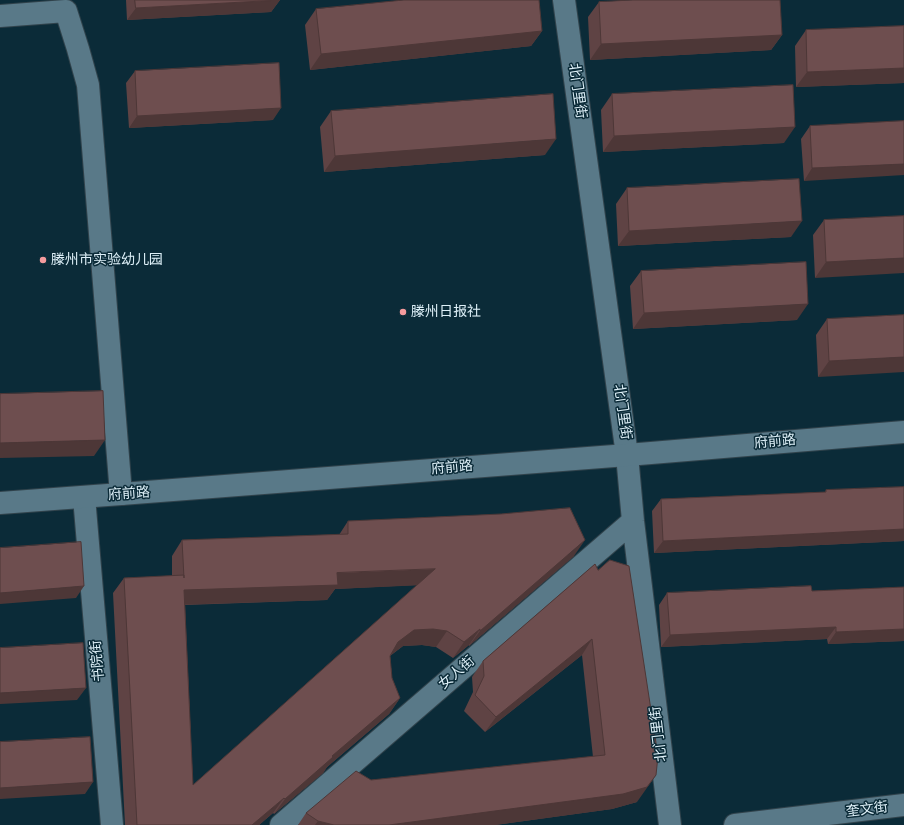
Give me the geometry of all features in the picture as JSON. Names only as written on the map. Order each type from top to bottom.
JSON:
[{"type":"street","name":"北门里街","points":[[564,0],[627,455],[670,825]]},
{"type":"street","points":[[0,16],[66,11],[88,85],[121,494]]},
{"type":"street","name":"府前路","points":[[0,502],[84,497],[627,455],[904,432]]},
{"type":"street","name":"书院街","points":[[84,497],[112,825]]},
{"type":"street","name":"女人街","points":[[281,825],[634,521]]},
{"type":"street","name":"奎文街","points":[[735,825],[904,805]]},
{"type":"building","points":[[135,0],[280,0],[136,8]]},
{"type":"building","points":[[404,0],[539,0],[542,31],[321,54],[316,9]]},
{"type":"building","points":[[633,0],[780,0],[782,35],[601,44],[599,2]]},
{"type":"building","points":[[904,26],[904,68],[807,72],[806,30]]},
{"type":"building","points":[[279,63],[281,108],[137,116],[135,71]]},
{"type":"building","points":[[793,85],[795,127],[614,136],[612,94]]},
{"type":"building","points":[[553,94],[556,139],[335,156],[331,111]]},
{"type":"building","points":[[904,121],[904,164],[812,168],[810,126]]},
{"type":"building","points":[[799,179],[802,221],[629,231],[627,188]]},
{"type":"building","points":[[904,216],[904,258],[826,262],[824,220]]},
{"type":"building","points":[[806,262],[808,304],[644,313],[641,271]]},
{"type":"building","points":[[904,315],[904,357],[829,361],[827,319]]},
{"type":"building","points":[[103,391],[105,440],[0,443],[0,394]]},
{"type":"building","points":[[904,487],[904,529],[663,541],[661,499]]},
{"type":"building","points":[[570,508],[585,540],[480,631],[480,629],[464,642],[447,631],[433,629],[414,630],[398,642],[390,656],[392,678],[400,698],[332,756],[333,757],[285,799],[284,798],[252,825],[137,825],[124,578],[184,575],[182,540],[348,534],[348,521],[501,514]],"holes":[[[435,569],[193,785],[184,590],[338,585],[337,573]]]},
{"type":"building","points":[[81,542],[84,586],[0,593],[0,548]]},
{"type":"building","points":[[610,560],[629,566],[658,756],[656,775],[647,787],[623,794],[389,825],[334,825],[318,821],[306,813],[356,771],[371,780],[605,755],[592,639],[496,717],[475,695],[484,676],[483,661],[595,564],[598,570]]},
{"type":"building","points":[[811,586],[812,591],[904,587],[904,629],[836,632],[836,627],[670,635],[667,593]]},
{"type":"building","points":[[83,643],[86,688],[0,693],[0,648]]},
{"type":"building","points":[[90,737],[93,782],[0,788],[0,742]]},
{"type":"place","name":"滕州市实验幼儿园","points":[[43,260]]},
{"type":"place","name":"滕州日报社","points":[[403,312]]}]
